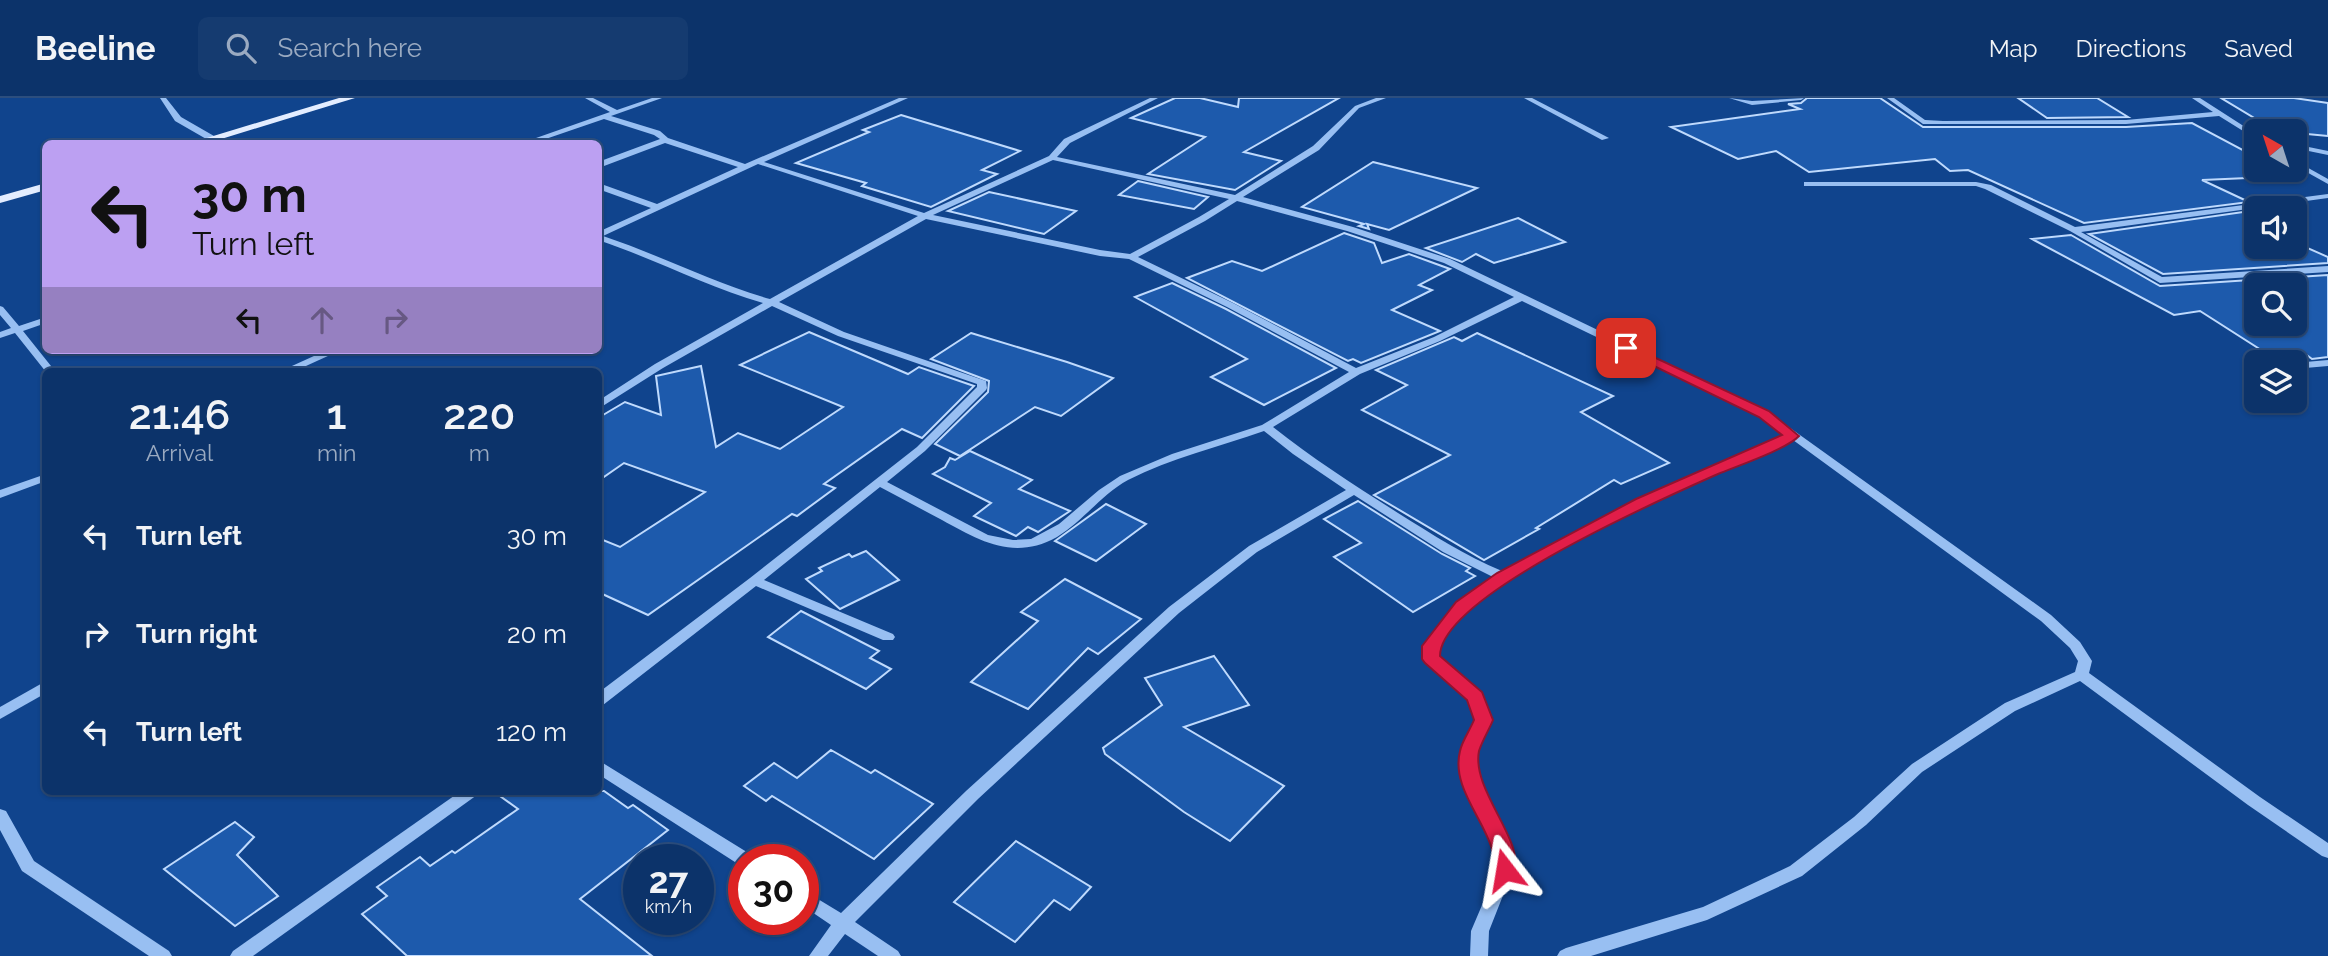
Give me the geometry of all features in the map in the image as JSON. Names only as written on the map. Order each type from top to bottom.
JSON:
[{"type":"main road","points":[[205,140],[349,98]]},
{"type":"main road","points":[[0,200],[42,187]]},
{"type":"street","points":[[163,98],[178,119],[212,138]]},
{"type":"street","points":[[588,98],[614,111]]},
{"type":"street","points":[[534,140],[659,98]]},
{"type":"street","points":[[602,234],[745,167],[905,98]]},
{"type":"street","points":[[602,403],[659,366],[925,216],[1052,158],[1067,141],[1155,98]]},
{"type":"street","points":[[1131,257],[1237,198],[1316,148],[1357,107],[1383,98]]},
{"type":"street","points":[[1527,98],[1605,138]]},
{"type":"street","points":[[1732,98],[1752,103],[1801,98]]},
{"type":"street","points":[[1890,98],[1923,122],[1943,123],[2126,122],[2220,114]]},
{"type":"street","points":[[2195,98],[2244,129]]},
{"type":"street","points":[[606,117],[657,133],[665,140],[745,167]]},
{"type":"street","points":[[602,164],[665,140]]},
{"type":"street","points":[[2307,149],[2328,153]]},
{"type":"street","points":[[1052,158],[1204,188],[1396,243],[1447,261],[1764,414],[2046,618],[2075,645],[2085,661],[2081,675],[2010,708],[1917,768],[1860,821],[1796,871],[1707,913],[1566,956]]},
{"type":"street","points":[[758,162],[925,216],[1100,253],[1131,257],[1230,305],[1356,372]]},
{"type":"street","points":[[2307,170],[2328,182]]},
{"type":"street","points":[[1807,184],[1976,184],[1988,187],[2074,230],[2160,280],[2328,269]]},
{"type":"street","points":[[602,187],[657,207]]},
{"type":"street","points":[[2074,230],[2328,196]]},
{"type":"street","points":[[602,237],[732,290],[773,303],[841,334],[982,383],[982,388],[950,421],[879,482],[602,698]]},
{"type":"street","points":[[879,482],[999,544],[1021,544],[1043,539],[1122,479],[1173,458],[1266,427],[1356,372],[1437,339],[1522,297]]},
{"type":"street","points":[[0,309],[48,368]]},
{"type":"street","points":[[0,335],[42,321]]},
{"type":"street","points":[[293,368],[326,354]]},
{"type":"street","points":[[2307,365],[2328,363]]},
{"type":"street","points":[[1266,427],[1297,453],[1354,490],[1476,566],[1503,576]]},
{"type":"street","points":[[1479,956],[1480,931],[1505,870],[1503,850],[1470,775],[1469,751],[1483,720],[1475,697],[1431,659],[1431,646],[1462,606],[1503,576],[1641,502],[1792,436]]},
{"type":"street","points":[[0,494],[42,478]]},
{"type":"street","points":[[818,956],[843,923],[972,795],[1174,610],[1253,549],[1354,490]]},
{"type":"street","points":[[755,581],[888,638]]},
{"type":"street","points":[[2081,675],[2253,801],[2328,850]]},
{"type":"street","points":[[0,714],[42,688]]},
{"type":"street","points":[[602,769],[728,849]]},
{"type":"street","points":[[239,956],[465,795]]},
{"type":"street","points":[[0,815],[28,866],[163,956]]},
{"type":"street","points":[[819,907],[892,956]]},
{"type":"building","points":[[1175,98],[1200,98],[1238,107],[1239,98],[1339,98],[1244,152],[1281,161],[1235,190],[1148,174],[1205,137],[1131,118]]},
{"type":"building","points":[[1807,98],[1880,98],[1923,127],[2126,127],[2192,123],[2244,151],[2244,178],[2202,180],[2244,200],[2244,203],[2084,223],[1968,170],[1950,171],[1935,159],[1809,172],[1776,151],[1738,159],[1671,127],[1800,109],[1788,104],[1801,103]]},
{"type":"building","points":[[2018,98],[2097,98],[2128,117],[2047,118]]},
{"type":"building","points":[[2221,98],[2294,98],[2328,103],[2328,136],[2307,134],[2307,119],[2256,119]]},
{"type":"building","points":[[901,115],[1020,151],[982,170],[997,174],[931,207],[862,186],[866,183],[796,163],[869,132],[863,130]]},
{"type":"building","points":[[1373,162],[1477,188],[1389,230],[1367,224],[1369,229],[1359,226],[1364,224],[1302,207]]},
{"type":"building","points":[[1138,181],[1208,197],[1194,209],[1119,195]]},
{"type":"building","points":[[989,192],[1076,211],[1044,234],[948,211]]},
{"type":"building","points":[[2244,212],[2244,259],[2307,259],[2307,248],[2328,257],[2328,263],[2163,274],[2089,234]]},
{"type":"building","points":[[1518,218],[1565,242],[1494,263],[1476,254],[1462,262],[1426,248]]},
{"type":"building","points":[[1344,233],[1374,243],[1382,263],[1409,254],[1450,269],[1419,285],[1432,290],[1392,310],[1440,331],[1361,363],[1353,359],[1348,361],[1187,278],[1232,261],[1262,271]]},
{"type":"building","points":[[2071,235],[2160,286],[2244,280],[2244,336],[2307,336],[2307,276],[2328,275],[2328,357],[2312,359],[2307,355],[2307,350],[2261,350],[2200,311],[2174,315],[2032,239]]},
{"type":"building","points":[[1172,283],[1336,368],[1264,405],[1211,377],[1247,359],[1135,297]]},
{"type":"building","points":[[809,332],[908,374],[919,367],[974,386],[922,438],[902,429],[824,484],[835,488],[797,516],[792,514],[648,615],[602,594],[602,540],[620,547],[705,492],[624,463],[602,478],[602,416],[625,402],[661,415],[656,376],[701,366],[716,447],[738,433],[780,449],[843,407],[740,365]]},
{"type":"building","points":[[971,333],[1113,378],[1061,416],[1035,407],[960,456],[935,444],[988,392],[989,381],[931,359]]},
{"type":"building","points":[[1477,333],[1613,396],[1581,412],[1669,463],[1621,484],[1614,480],[1536,528],[1539,529],[1484,560],[1374,495],[1450,455],[1362,410],[1407,385],[1376,370],[1454,337],[1462,341]]},
{"type":"building","points":[[970,451],[1032,480],[1019,489],[1070,511],[1038,532],[1028,527],[1016,536],[974,516],[991,503],[933,474],[945,467],[950,458],[955,460]]},
{"type":"building","points":[[1358,501],[1442,554],[1470,568],[1466,571],[1475,576],[1413,612],[1334,557],[1361,543],[1324,519]]},
{"type":"building","points":[[1106,504],[1146,524],[1096,561],[1055,541]]},
{"type":"building","points":[[866,551],[899,580],[840,609],[806,579],[822,571],[819,568],[849,554],[852,557]]},
{"type":"building","points":[[1065,579],[1141,619],[1098,654],[1088,648],[1028,709],[971,682],[1038,621],[1021,612]]},
{"type":"building","points":[[801,611],[879,651],[870,658],[891,669],[866,689],[768,637]]},
{"type":"building","points":[[1214,656],[1249,705],[1184,727],[1284,786],[1230,841],[1184,812],[1105,754],[1103,748],[1162,705],[1145,678]]},
{"type":"building","points":[[831,750],[871,773],[875,770],[933,804],[874,859],[772,796],[766,801],[744,786],[774,763],[797,778]]},
{"type":"building","points":[[604,791],[628,808],[633,805],[668,830],[650,844],[623,844],[623,865],[580,899],[652,956],[407,956],[362,914],[387,896],[377,887],[420,857],[430,866],[452,851],[455,853],[518,809],[499,795],[602,795]]},
{"type":"building","points":[[235,822],[254,837],[237,855],[278,896],[235,926],[164,869]]},
{"type":"building","points":[[1016,841],[1091,887],[1070,910],[1054,900],[1015,942],[954,902]]},
{"type":"route","points":[[1505,870],[1503,850],[1470,775],[1469,751],[1483,720],[1475,697],[1431,659],[1431,646],[1462,606],[1503,576],[1641,502],[1792,436],[1764,414],[1626,348]]}]
